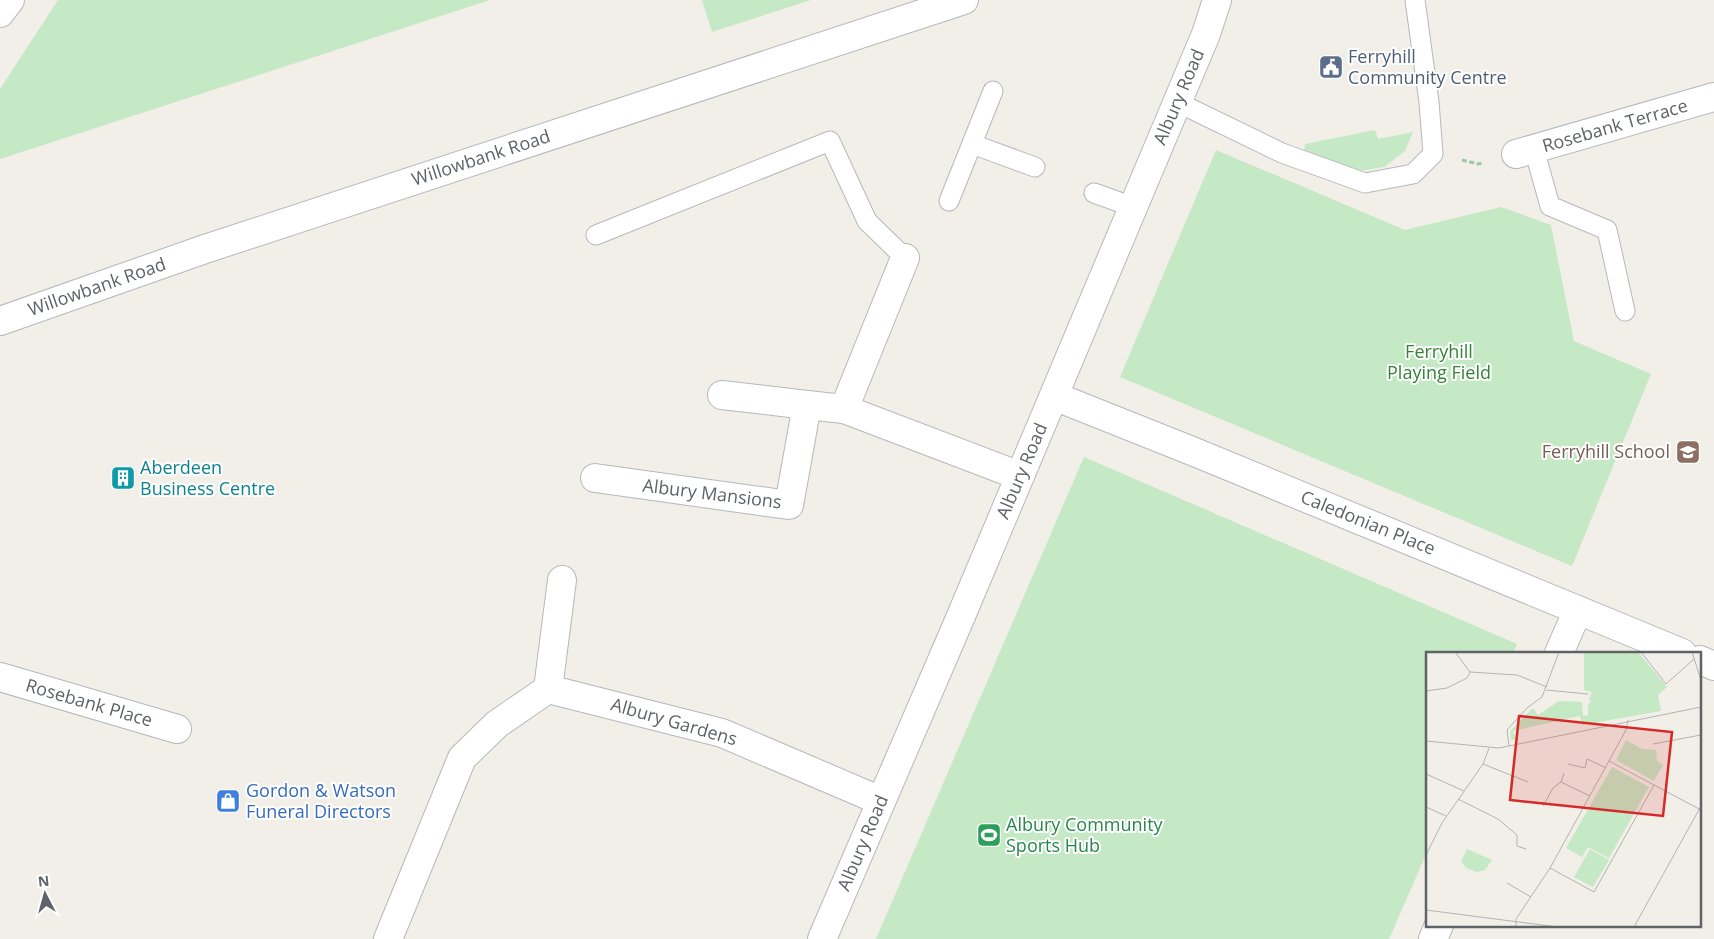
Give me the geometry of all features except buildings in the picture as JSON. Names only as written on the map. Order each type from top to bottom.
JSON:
[{"type":"street","points":[[0,13],[10,0]]},
{"type":"street","name":"Willowbank Road","points":[[0,321],[205,249],[964,0]]},
{"type":"street","name":"Albury Road","points":[[822,939],[1054,396],[1206,34],[1217,0]]},
{"type":"street","name":"Rosebank Terrace","points":[[1525,152],[1714,98]]},
{"type":"street","points":[[844,409],[905,258]]},
{"type":"street","points":[[722,395],[844,409],[1020,476]]},
{"type":"street","name":"Caledonian Place","points":[[1054,396],[1192,450],[1680,652]]},
{"type":"street","name":"Albury Mansions","points":[[595,478],[789,505],[807,405]]},
{"type":"street","points":[[388,939],[462,758],[496,724],[548,689],[562,580]]},
{"type":"street","points":[[1558,652],[1578,610]]},
{"type":"street","points":[[1702,661],[1714,666]]},
{"type":"street","name":"Rosebank Place","points":[[0,677],[177,729]]},
{"type":"street","name":"Albury Gardens","points":[[548,689],[722,733],[881,801]]},
{"type":"street","points":[[1433,939],[1439,926]]},
{"type":"lane","points":[[1177,102],[1282,153],[1365,183],[1413,174],[1432,154],[1429,102],[1415,0]]},
{"type":"lane","points":[[949,201],[992,91]]},
{"type":"lane","points":[[596,235],[830,141],[867,221],[905,258]]},
{"type":"lane","points":[[972,144],[1035,167]]},
{"type":"lane","points":[[1525,152],[1550,206],[1607,230],[1625,311]]},
{"type":"lane","points":[[1094,193],[1133,207]]},
{"type":"path","points":[[1432,154],[1478,164],[1525,152]]},
{"type":"green space","points":[[58,0],[490,0],[0,159],[0,89]]},
{"type":"green space","points":[[702,0],[811,0],[712,32]]},
{"type":"green space","points":[[1375,130],[1378,139],[1413,132],[1405,151],[1384,167],[1353,172],[1304,151],[1305,144]]},
{"type":"green space","name":"Ferryhill Playing Field","points":[[1216,150],[1405,230],[1501,207],[1551,225],[1574,341],[1651,374],[1572,566],[1120,377]]},
{"type":"green space","points":[[1084,457],[1517,644],[1513,652],[1426,652],[1426,855],[1389,939],[876,939]]},
{"type":"place","name":"Ferryhill Community Centre","points":[[1331,67]]},
{"type":"place","name":"Ferryhill School","points":[[1688,452]]},
{"type":"place","name":"Aberdeen Business Centre","points":[[123,478]]},
{"type":"place","name":"Gordon & Watson Funeral Directors","points":[[228,801]]},
{"type":"place","name":"Albury Community Sports Hub","points":[[989,835]]}]
